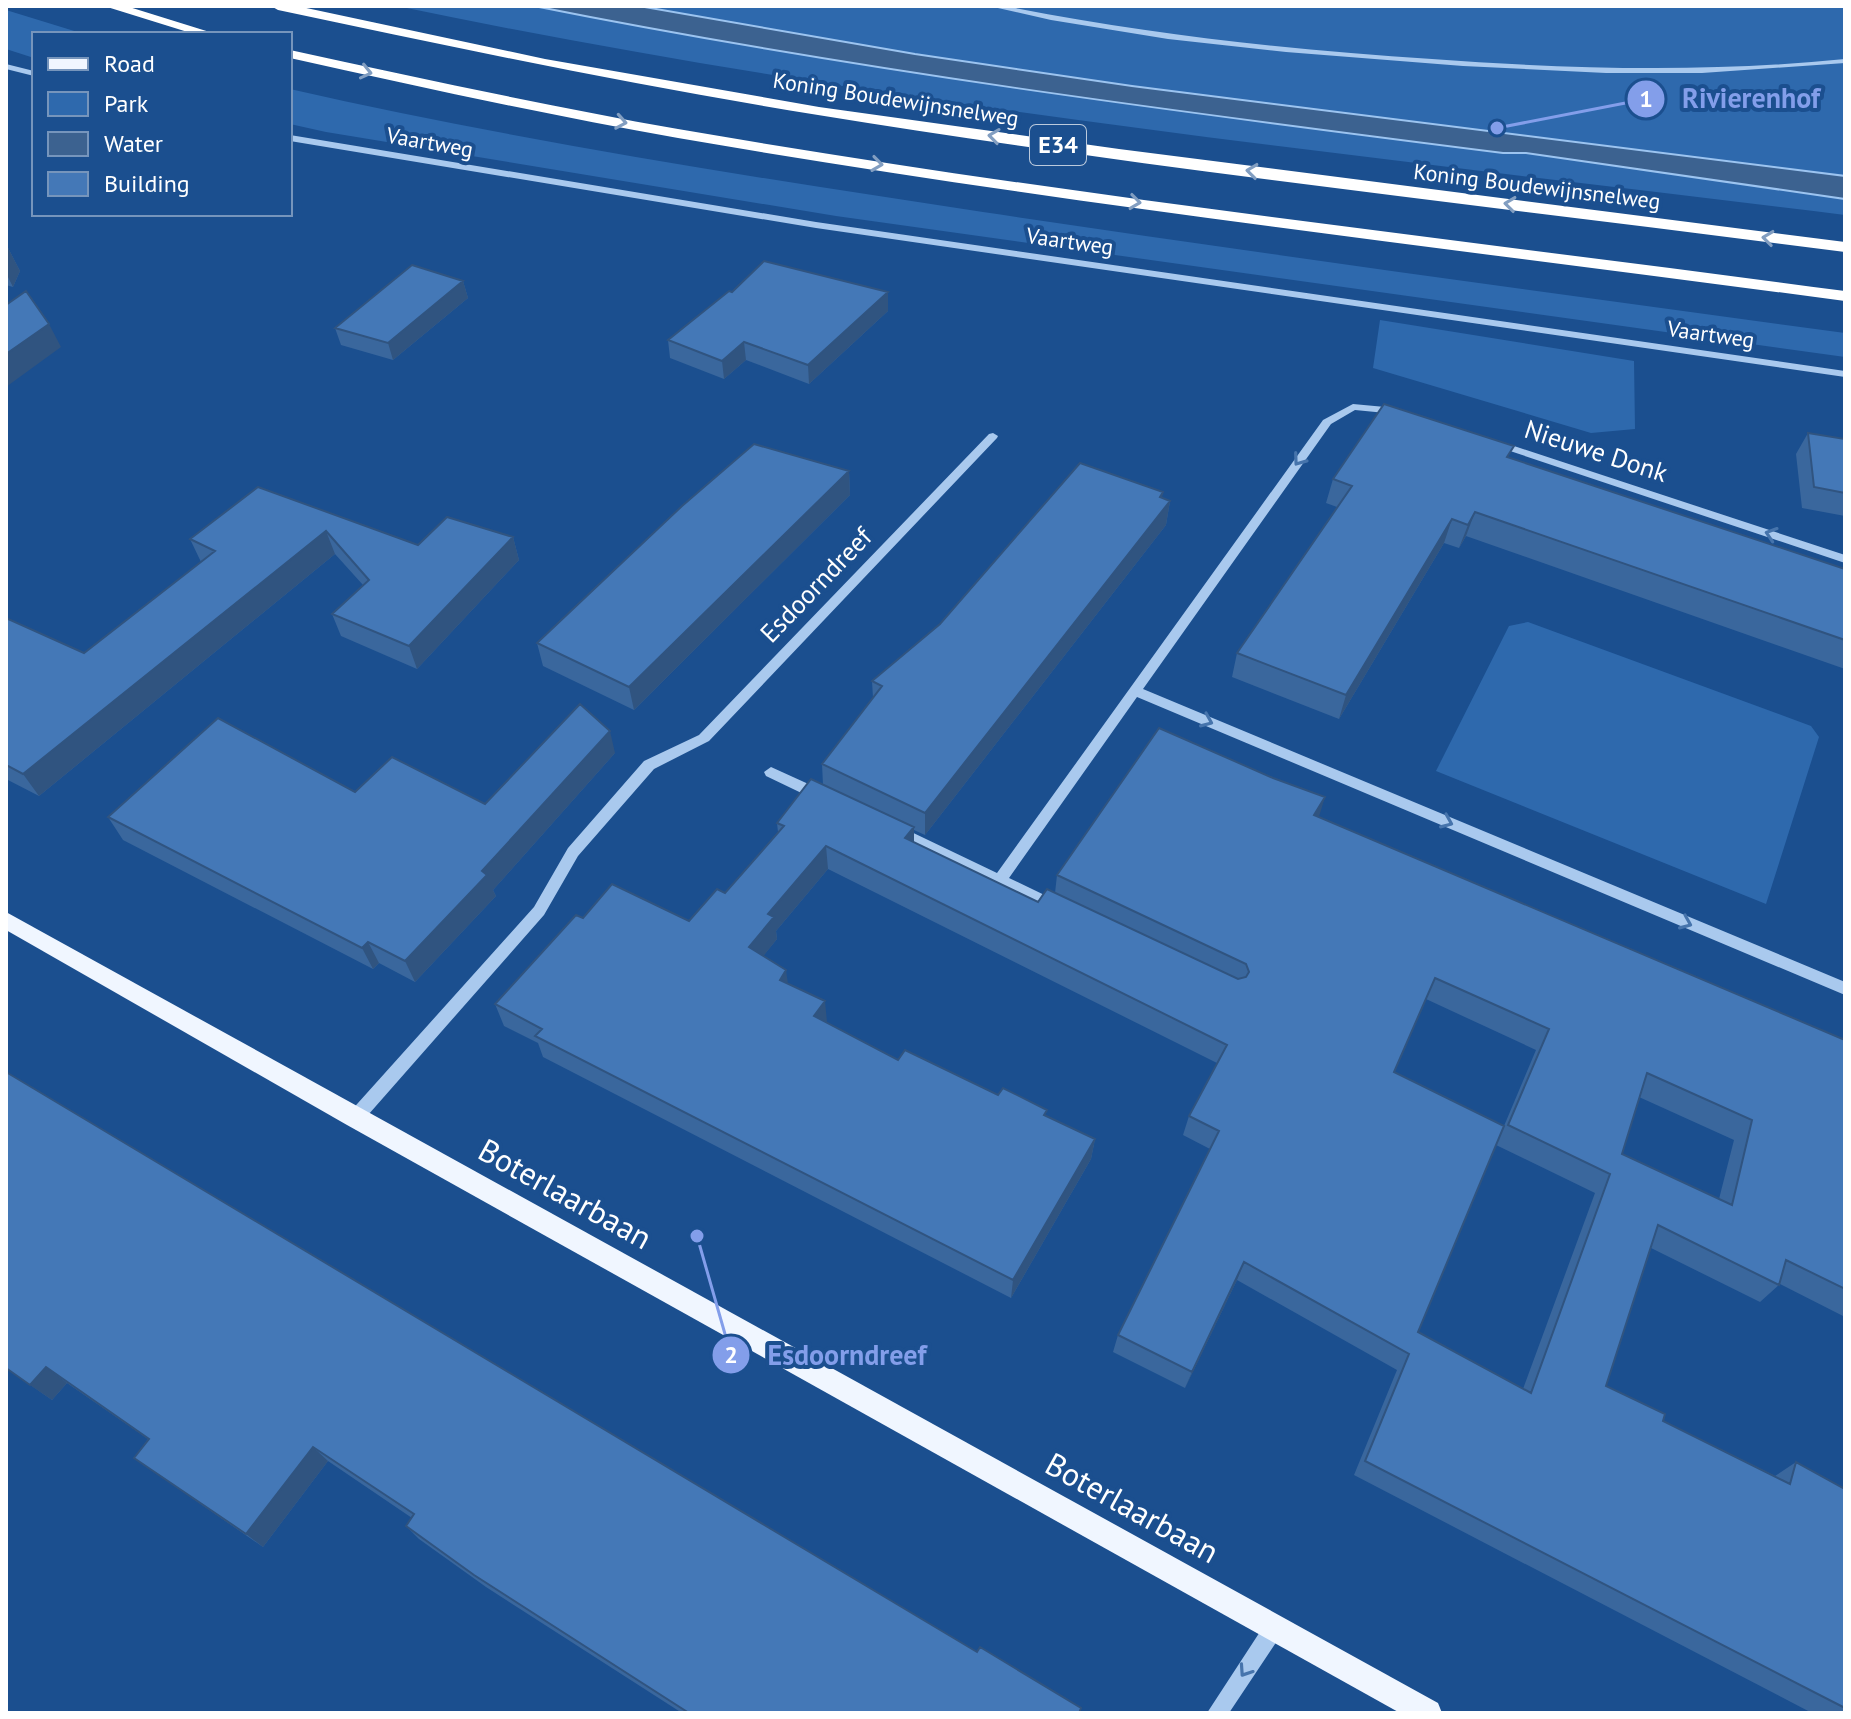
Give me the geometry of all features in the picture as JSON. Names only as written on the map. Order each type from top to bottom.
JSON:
[{"type":"highway","points":[[111,6],[202,32]]},
{"type":"highway","name":"Koning Boudewijnsnelweg","points":[[278,6],[545,63],[819,111],[1134,156],[1845,247]]},
{"type":"highway","name":"E34","points":[[292,54],[534,107],[781,150],[1122,201],[1845,296]]},
{"type":"main road","name":"Boterlaarbaan","points":[[6,920],[355,1118],[1428,1713]]},
{"type":"street","points":[[993,6],[1146,34],[1387,59],[1618,71],[1708,72],[1845,61]]},
{"type":"street","points":[[6,66],[32,73]]},
{"type":"street","name":"Vaartweg","points":[[292,138],[816,225],[1845,374]]},
{"type":"street","points":[[1000,880],[1327,422],[1353,407],[1376,407],[1415,416]]},
{"type":"street","name":"Esdoorndreef","points":[[355,1118],[539,911],[573,852],[649,765],[704,738],[993,436]]},
{"type":"street","name":"Nieuwe Donk","points":[[1489,441],[1845,559]]},
{"type":"street","points":[[1135,691],[1845,989]]},
{"type":"street","points":[[771,772],[828,799]]},
{"type":"street","points":[[885,826],[1068,913]]},
{"type":"street","points":[[1217,1713],[1274,1628]]},
{"type":"green space","points":[[397,6],[1845,6],[1845,215],[1300,149],[937,100],[576,41]]},
{"type":"green space","points":[[6,10],[78,32],[32,32],[32,57],[6,49]]},
{"type":"green space","points":[[292,89],[549,142],[809,185],[1198,244],[1845,333],[1845,357],[836,216],[292,124]]},
{"type":"green space","points":[[1380,320],[1634,361],[1635,429],[1591,433],[1373,368]]},
{"type":"green space","points":[[1528,622],[1811,726],[1819,737],[1766,904],[1436,771],[1509,626]]},
{"type":"water","points":[[534,6],[639,6],[915,54],[1132,86],[1845,176],[1845,199],[1526,153],[1381,138],[1017,88],[775,50]]},
{"type":"building","points":[[764,261],[888,292],[808,365],[744,342],[722,361],[668,340],[729,291],[732,292]]},
{"type":"building","points":[[412,265],[463,281],[388,343],[335,328]]},
{"type":"building","points":[[26,291],[49,324],[6,354],[6,305]]},
{"type":"building","points":[[1384,404],[1514,446],[1507,457],[1845,569],[1845,640],[1475,512],[1468,525],[1452,519],[1346,695],[1237,653],[1352,486],[1333,479]]},
{"type":"building","points":[[1808,433],[1845,439],[1845,493],[1814,487]]},
{"type":"building","points":[[754,444],[849,471],[629,687],[537,643],[682,506]]},
{"type":"building","points":[[1080,463],[1163,492],[1160,497],[1170,501],[925,813],[822,764],[882,686],[872,681],[940,624]]},
{"type":"building","points":[[258,487],[418,545],[447,517],[513,537],[409,646],[332,614],[369,580],[326,531],[23,774],[6,765],[6,618],[84,653],[215,551],[190,539]]},
{"type":"building","points":[[580,704],[610,731],[482,871],[487,875],[405,961],[368,942],[362,948],[108,817],[218,718],[355,792],[392,757],[485,804]]},
{"type":"building","points":[[1159,728],[1273,778],[1325,797],[1314,815],[1845,1040],[1845,1289],[1786,1260],[1779,1285],[1658,1225],[1606,1386],[1665,1414],[1663,1421],[1790,1484],[1796,1462],[1845,1489],[1845,1708],[1365,1461],[1409,1354],[1244,1262],[1192,1372],[1118,1335],[1219,1131],[1189,1116],[1227,1045],[826,846],[768,914],[774,917],[749,947],[786,970],[780,980],[825,1001],[814,1016],[898,1060],[905,1050],[998,1095],[1003,1088],[1047,1110],[1044,1115],[1095,1139],[1013,1280],[535,1036],[542,1029],[495,1004],[576,915],[583,918],[612,884],[689,921],[717,889],[725,893],[784,826],[777,823],[811,779],[914,827],[905,838],[1038,902],[1047,889],[1238,979],[1246,977],[1249,972],[1246,964],[1057,875]],"holes":[[[1435,978],[1549,1029],[1508,1125],[1610,1174],[1531,1393],[1418,1332],[1504,1126],[1394,1072]],[[1647,1073],[1752,1120],[1732,1205],[1622,1154]]]},
{"type":"building","points":[[6,1072],[977,1652],[980,1647],[1081,1708],[1079,1713],[689,1713],[474,1575],[406,1526],[414,1514],[313,1447],[246,1534],[134,1458],[149,1439],[46,1367],[30,1385],[6,1368]]},
{"type":"place","name":"Rivierenhof","points":[[1497,128]]},
{"type":"place","name":"Esdoorndreef","points":[[697,1236]]}]
